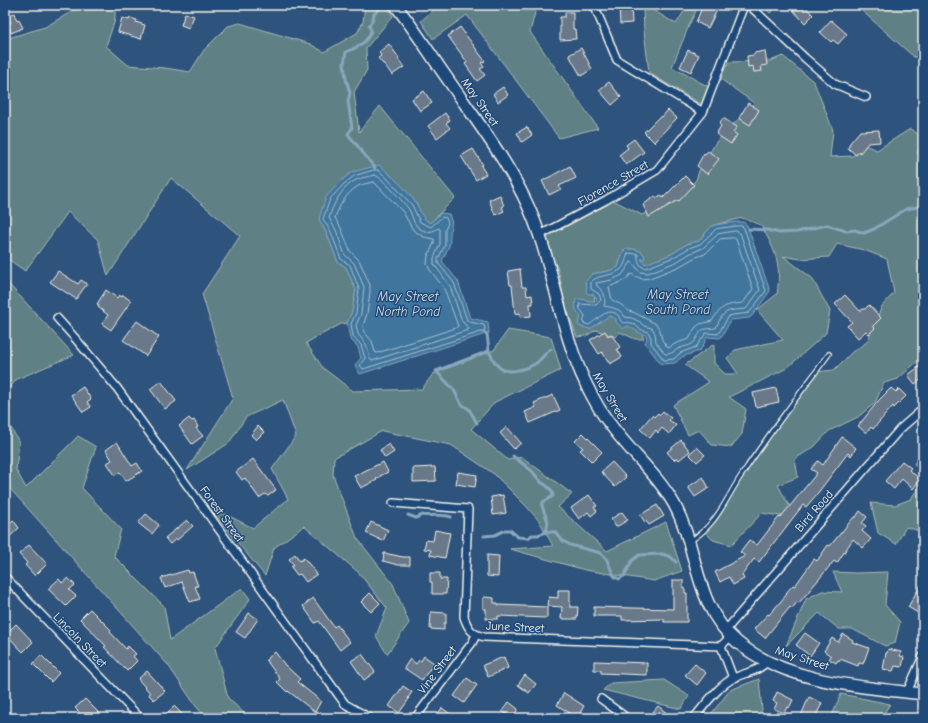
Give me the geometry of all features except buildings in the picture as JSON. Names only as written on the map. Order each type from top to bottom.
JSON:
[{"type":"street","name":"May Street","points":[[395,5],[480,125],[510,170],[525,198],[540,235],[570,341],[586,383],[610,424],[669,496],[682,520],[704,595],[710,609],[728,633],[748,650],[768,661],[794,672],[834,682],[923,694]]},
{"type":"street","points":[[594,5],[617,60],[703,112]]},
{"type":"street","name":"Florence Street","points":[[540,235],[606,200],[657,170],[703,112],[744,5]]},
{"type":"street","points":[[749,5],[835,84],[866,97]]},
{"type":"street","name":"Forest Street","points":[[57,318],[118,388],[345,704],[370,718]]},
{"type":"street","name":"Bird Road","points":[[728,633],[900,429],[923,409]]},
{"type":"street","name":"June Street","points":[[393,503],[468,509],[464,616],[470,630],[476,635],[484,637],[721,646]]},
{"type":"street","name":"Lincoln Street","points":[[5,577],[140,718]]},
{"type":"street","points":[[728,633],[721,646],[733,678]]},
{"type":"street","name":"Vine Street","points":[[415,718],[472,643],[476,635]]},
{"type":"street","points":[[908,692],[923,656]]},
{"type":"street","points":[[694,718],[724,685],[733,678],[761,668],[768,661]]},
{"type":"street","points":[[601,699],[627,718]]},
{"type":"lane","points":[[689,541],[698,536],[714,520],[740,479],[829,354]]},
{"type":"green space","points":[[83,5],[115,5],[115,20],[106,46],[128,65],[190,72],[204,50],[228,26],[240,23],[310,44],[324,52],[357,33],[363,22],[365,5],[385,5],[393,16],[366,48],[367,70],[354,92],[359,132],[380,106],[455,198],[430,223],[423,219],[416,203],[388,173],[319,219],[327,234],[338,262],[346,267],[356,290],[352,312],[347,323],[341,324],[306,343],[323,368],[353,391],[422,389],[433,374],[494,350],[508,330],[551,337],[561,370],[495,402],[471,429],[508,460],[522,457],[572,494],[558,507],[607,551],[666,522],[682,571],[654,581],[585,570],[510,549],[553,546],[540,522],[494,474],[451,445],[382,431],[334,458],[333,475],[357,538],[393,584],[409,623],[387,654],[376,636],[387,608],[358,572],[304,526],[274,548],[265,576],[207,505],[253,528],[288,499],[272,469],[296,436],[283,400],[246,417],[229,443],[187,470],[233,398],[202,294],[240,236],[171,178],[108,276],[98,240],[68,212],[25,271],[5,257],[5,39],[45,27]]},
{"type":"green space","points":[[439,5],[537,5],[530,32],[598,128],[559,138],[467,15],[433,39],[421,21]]},
{"type":"green space","points":[[637,5],[655,5],[653,10],[676,24],[688,5],[699,5],[672,67],[709,87],[701,104],[649,73],[643,9]]},
{"type":"green space","points":[[762,5],[779,5],[770,13]]},
{"type":"green space","points":[[852,5],[923,5],[923,58],[914,57],[861,10]]},
{"type":"green space","points":[[783,56],[814,82],[833,130],[830,157],[853,156],[862,144],[877,150],[910,129],[923,137],[917,153],[923,157],[923,356],[898,379],[884,383],[875,403],[858,417],[829,431],[814,447],[795,459],[798,477],[778,485],[792,511],[786,517],[762,513],[731,545],[713,540],[705,532],[745,474],[746,463],[782,413],[816,372],[834,370],[852,352],[867,342],[882,306],[894,293],[887,259],[864,250],[837,244],[829,257],[800,259],[783,256],[812,278],[830,311],[826,333],[787,368],[729,397],[746,409],[742,434],[731,447],[712,445],[699,430],[688,435],[673,405],[709,382],[685,365],[714,344],[714,363],[725,374],[738,374],[727,358],[735,350],[783,340],[757,310],[777,294],[779,274],[774,250],[761,225],[742,218],[714,225],[699,241],[687,244],[672,254],[644,265],[641,259],[643,253],[634,249],[624,250],[618,267],[609,271],[592,274],[595,284],[594,308],[610,305],[641,331],[644,339],[635,339],[620,332],[616,337],[596,330],[586,336],[577,337],[564,301],[559,273],[546,240],[558,222],[601,208],[613,200],[642,215],[660,207],[682,193],[696,180],[699,171],[716,142],[754,103],[719,78],[729,62],[770,61]]},
{"type":"green space","points":[[5,280],[74,355],[17,379],[5,393]]},
{"type":"green space","points":[[5,417],[19,442],[16,470],[26,488],[78,436],[96,447],[82,488],[121,529],[114,556],[164,606],[170,640],[242,588],[250,599],[215,648],[228,698],[249,718],[206,718],[195,705],[168,665],[5,483]]},
{"type":"green space","points":[[923,450],[923,474],[914,464]]},
{"type":"green space","points":[[923,479],[923,532],[906,527],[896,544],[878,533],[871,503],[895,505],[911,499]]},
{"type":"green space","points":[[833,572],[888,572],[885,605],[900,622],[895,643],[885,646],[852,629],[839,629],[819,613],[786,646],[806,599],[822,591],[842,592]]},
{"type":"green space","points":[[759,679],[762,710],[757,718],[708,718],[730,690]]},
{"type":"green space","points":[[664,680],[689,696],[681,709],[603,690],[611,683]]},
{"type":"green space","points":[[841,694],[890,704],[881,718],[831,718]]},
{"type":"water","points":[[5,52],[8,59],[8,68],[5,84]]},
{"type":"water","name":"May Street North Pond","points":[[379,165],[408,193],[427,221],[430,223],[441,213],[449,214],[452,223],[450,243],[442,261],[458,281],[470,318],[488,322],[489,333],[360,374],[355,365],[361,358],[358,347],[350,339],[347,323],[352,312],[356,290],[346,267],[338,262],[327,234],[319,219],[326,197],[341,181],[352,172]]},
{"type":"water","name":"May Street South Pond","points":[[743,222],[747,225],[770,291],[752,316],[749,318],[731,320],[720,338],[707,337],[699,351],[682,357],[675,363],[661,364],[645,343],[647,339],[646,335],[641,334],[628,326],[622,328],[616,322],[616,319],[609,316],[590,329],[579,326],[578,324],[581,317],[576,309],[576,299],[595,301],[597,299],[593,294],[588,294],[586,292],[587,287],[585,282],[592,274],[609,271],[618,267],[624,250],[635,249],[642,252],[645,258],[641,259],[645,264],[672,254],[687,244],[699,241],[714,225]]},
{"type":"waterway","points":[[375,168],[348,134],[352,128],[348,101],[350,93],[344,64],[346,52],[358,46],[368,38],[371,30],[369,26],[374,14],[382,6]]},
{"type":"waterway","points":[[749,229],[767,230],[779,233],[797,232],[827,225],[846,231],[855,230],[864,233],[874,229],[906,209],[923,206]]},
{"type":"waterway","points":[[477,423],[469,409],[461,404],[454,390],[436,371],[489,351],[487,334],[483,332]]},
{"type":"waterway","points":[[489,351],[494,362],[499,367],[507,371],[512,371],[527,368],[535,364],[551,349]]},
{"type":"waterway","points":[[513,456],[532,471],[541,482],[552,491],[553,496],[543,502],[542,506],[548,522],[546,532],[555,532],[563,541],[570,545],[601,553],[606,558],[614,576],[619,579],[624,576],[632,561],[639,555],[662,554],[671,557],[676,562]]},
{"type":"waterway","points":[[408,515],[416,518],[422,515],[444,515],[451,517]]},
{"type":"waterway","points":[[484,536],[495,535],[505,530],[510,530],[518,537],[528,538],[532,535],[538,535],[546,532]]}]
